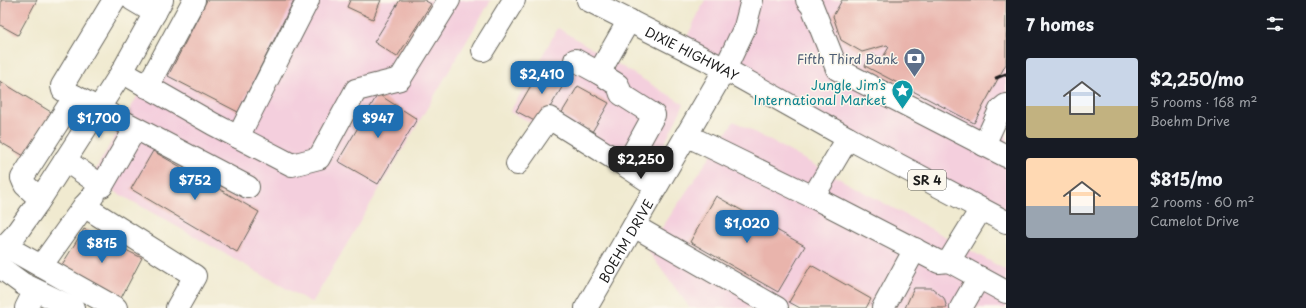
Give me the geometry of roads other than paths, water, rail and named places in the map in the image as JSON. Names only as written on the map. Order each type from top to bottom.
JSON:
[{"type":"street","points":[[114,0],[62,86],[63,90],[248,187]]},
{"type":"street","points":[[116,308],[42,266],[5,239],[40,200],[122,72],[159,7],[133,0]]},
{"type":"street","points":[[147,86],[194,0]]},
{"type":"street","points":[[238,137],[308,0]]},
{"type":"street","points":[[122,72],[238,137],[292,165],[318,158],[356,90],[400,79],[449,0]]},
{"type":"street","points":[[483,50],[514,0]]},
{"type":"street","name":"DIXIE HIGHWAY","points":[[588,0],[725,69],[848,138],[1006,222]]},
{"type":"street","name":"BOEHM DRIVE","points":[[586,308],[725,69],[745,27],[752,0]]},
{"type":"street","points":[[807,0],[812,6],[837,69],[1006,156]]},
{"type":"street","points":[[599,73],[629,20]]},
{"type":"street","points":[[575,60],[618,85],[621,94],[654,114],[626,166]]},
{"type":"street","points":[[40,200],[24,185],[22,178],[75,96]]},
{"type":"street","points":[[984,145],[1000,110],[1006,105]]},
{"type":"street","points":[[517,164],[549,118],[656,186]]},
{"type":"street","points":[[42,266],[84,206],[102,186],[135,129]]},
{"type":"street","points":[[686,135],[813,197],[938,262],[949,261],[1006,292]]},
{"type":"street","points":[[813,197],[848,138]]},
{"type":"street","points":[[65,160],[102,186]]},
{"type":"street","points":[[84,206],[195,276],[177,308]]},
{"type":"street","points":[[949,261],[981,209]]},
{"type":"street","points":[[634,226],[777,308]]},
{"type":"street","points":[[883,308],[915,249]]},
{"type":"street","points":[[0,266],[23,284],[30,299],[60,305]]},
{"type":"street","points":[[961,308],[979,277]]},
{"type":"railway","points":[[996,78],[1006,74]]},
{"type":"place","name":"Fifth Third Bank","points":[[914,78]]},
{"type":"place","name":"Jungle Jim’s International Market","points":[[902,110]]}]
